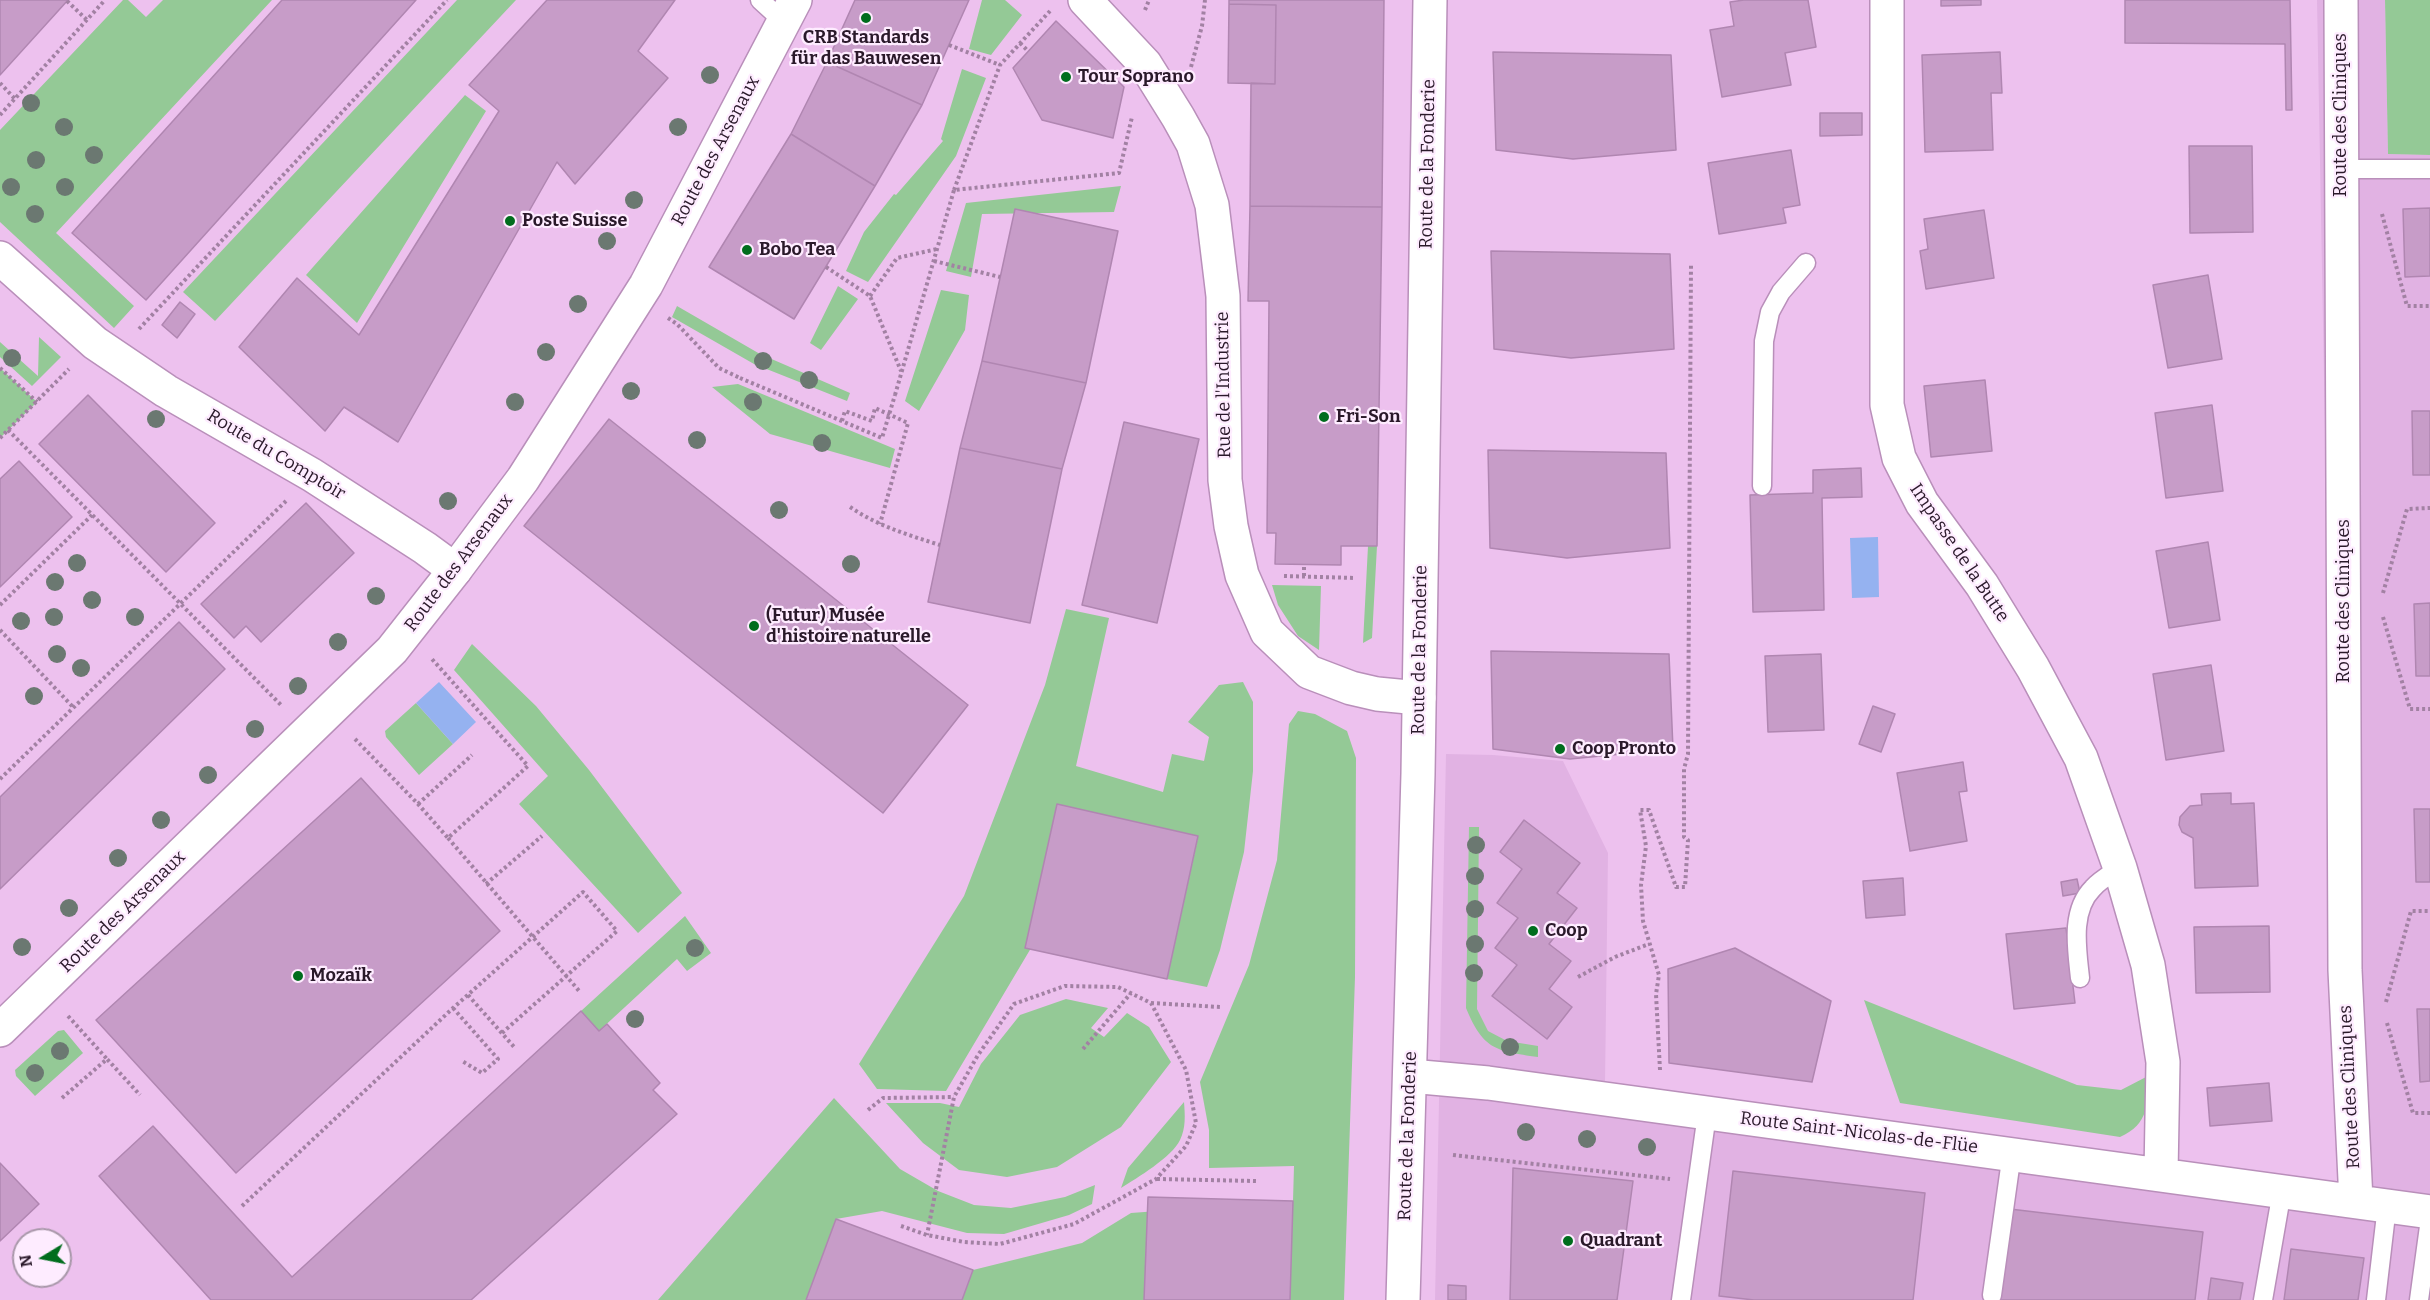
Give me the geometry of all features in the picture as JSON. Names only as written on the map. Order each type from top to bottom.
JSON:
[{"type":"street","name":"Route de la Fonderie","points":[[1403,1300],[1419,698],[1430,0]]},
{"type":"street","name":"Impasse de la Butte","points":[[1887,0],[1887,405],[1899,458],[1922,504],[1982,585],[2033,668],[2081,758],[2120,868],[2148,965],[2163,1062],[2162,1174]]},
{"type":"street","name":"Route des Cliniques","points":[[2341,0],[2345,970],[2371,1204]]},
{"type":"street","name":"Rue de l'Industrie","points":[[1069,4],[1145,64],[1193,144],[1212,205],[1223,296],[1225,480],[1231,526],[1242,575],[1267,632],[1309,672],[1351,688],[1377,694],[1419,698]]},
{"type":"street","name":"Route des Arsenaux","points":[[0,1030],[392,650],[455,570],[523,479],[638,296],[790,11]]},
{"type":"street","name":"Route du Comptoir","points":[[0,258],[104,349],[166,391],[312,476],[425,548],[455,570]]},
{"type":"street","name":"Route Saint-Nicolas-de-Flüe","points":[[1410,1076],[1488,1083],[2430,1212]]},
{"type":"lane","points":[[760,0],[790,11]]},
{"type":"lane","points":[[2342,170],[2430,169]]},
{"type":"lane","points":[[1762,486],[1764,342],[1770,312],[1781,292],[1806,262]]},
{"type":"lane","points":[[2080,978],[2076,944],[2079,913],[2092,888],[2120,868]]},
{"type":"lane","points":[[1681,1300],[1707,1114]]},
{"type":"lane","points":[[1992,1295],[2012,1153]]},
{"type":"lane","points":[[2263,1300],[2282,1191]]},
{"type":"lane","points":[[2371,1204],[2376,1300]]},
{"type":"lane","points":[[2419,1300],[2430,1219]]},
{"type":"path","points":[[0,115],[105,0]]},
{"type":"path","points":[[0,438],[37,402],[104,349],[447,0]]},
{"type":"path","points":[[1178,117],[1202,26],[1205,0]]},
{"type":"path","points":[[67,1],[87,20]]},
{"type":"path","points":[[638,296],[677,324],[719,368],[882,438],[954,190],[1000,65],[1020,43],[1069,4]]},
{"type":"path","points":[[1020,43],[1028,51]]},
{"type":"path","points":[[949,45],[1000,65]]},
{"type":"path","points":[[954,190],[1119,173],[1145,64]]},
{"type":"path","points":[[0,83],[15,99]]},
{"type":"path","points":[[2380,209],[2407,306],[2430,306]]},
{"type":"path","points":[[870,296],[897,258],[937,249]]},
{"type":"path","points":[[934,261],[1000,277]]},
{"type":"path","points":[[1660,1077],[1656,994],[1659,975],[1643,921],[1641,885],[1646,846],[1640,810],[1649,810],[1676,887],[1685,887],[1688,840],[1684,837],[1684,769],[1688,754],[1691,265]]},
{"type":"path","points":[[826,267],[870,296],[901,372]]},
{"type":"path","points":[[0,368],[37,402]]},
{"type":"path","points":[[842,421],[845,411],[872,421],[875,408],[908,423],[880,524]]},
{"type":"path","points":[[8,430],[180,603],[319,723],[418,804],[580,992]]},
{"type":"path","points":[[0,779],[312,476]]},
{"type":"path","points":[[850,507],[867,519],[900,533],[940,545]]},
{"type":"path","points":[[2383,594],[2407,509],[2430,508]]},
{"type":"path","points":[[0,605],[92,515]]},
{"type":"path","points":[[1304,565],[1304,576]]},
{"type":"path","points":[[1322,577],[1356,578]]},
{"type":"path","points":[[2383,616],[2410,709],[2430,709]]},
{"type":"path","points":[[0,630],[73,707]]},
{"type":"path","points":[[392,650],[414,674],[430,657],[528,766],[448,838]]},
{"type":"path","points":[[418,804],[472,755]]},
{"type":"path","points":[[486,884],[542,836]]},
{"type":"path","points":[[242,1206],[453,1008],[583,892],[617,932],[502,1033]]},
{"type":"path","points":[[2384,1011],[2411,911],[2430,911]]},
{"type":"path","points":[[1578,977],[1615,957],[1649,944]]},
{"type":"path","points":[[927,1234],[954,1097],[978,1055],[1014,1004],[1065,986],[1118,987],[1151,1003],[1220,1007]]},
{"type":"path","points":[[1083,1049],[1131,993]]},
{"type":"path","points":[[468,995],[515,1048]]},
{"type":"path","points":[[901,1226],[964,1242],[1000,1244],[1074,1224],[1156,1179],[1186,1146],[1197,1123],[1186,1070],[1151,1003]]},
{"type":"path","points":[[453,1008],[498,1059],[482,1073],[462,1061]]},
{"type":"path","points":[[2387,1022],[2413,1113],[2430,1113]]},
{"type":"path","points":[[92,1043],[140,1095]]},
{"type":"path","points":[[63,1098],[107,1059]]},
{"type":"path","points":[[868,1110],[883,1098],[954,1097]]},
{"type":"path","points":[[1453,1155],[1698,1183]]},
{"type":"path","points":[[1156,1179],[1256,1181]]},
{"type":"shaded area","points":[[2317,0],[2385,0],[2388,154],[2430,155],[2430,1300],[1435,1300],[1446,754],[1493,755],[1563,761],[1608,853],[1605,1084],[2339,1187]]},
{"type":"green space","points":[[123,0],[128,0],[146,17],[163,0],[272,0],[56,233],[134,306],[114,328],[0,222],[0,130]]},
{"type":"green space","points":[[457,0],[516,0],[215,321],[183,292]]},
{"type":"green space","points":[[982,0],[1005,0],[1022,15],[991,55],[969,49]]},
{"type":"green space","points":[[2385,0],[2430,0],[2430,155],[2388,154]]},
{"type":"green space","points":[[962,69],[986,78],[956,156],[868,282],[846,271],[864,232],[894,194],[896,195],[943,141],[941,139]]},
{"type":"green space","points":[[465,95],[486,111],[357,323],[306,275]]},
{"type":"green space","points":[[1121,186],[1114,212],[982,214],[971,277],[946,271],[966,203]]},
{"type":"green space","points":[[838,286],[858,299],[821,350],[810,343]]},
{"type":"green space","points":[[941,290],[969,295],[965,330],[919,411],[905,401]]},
{"type":"green space","points":[[677,306],[760,354],[850,393],[847,401],[754,364],[672,317]]},
{"type":"green space","points":[[39,337],[61,357],[32,386],[0,357],[0,342],[38,376]]},
{"type":"green space","points":[[0,368],[37,402],[0,438]]},
{"type":"green space","points":[[738,384],[895,449],[890,468],[770,434],[712,387]]},
{"type":"green space","points":[[1368,546],[1377,546],[1372,638],[1363,643]]},
{"type":"green space","points":[[1272,585],[1321,586],[1319,650],[1298,636],[1278,605]]},
{"type":"green space","points":[[1066,609],[1109,618],[1076,766],[1163,792],[1172,754],[1204,761],[1209,737],[1188,722],[1219,685],[1243,682],[1253,702],[1253,771],[1244,852],[1220,950],[1207,987],[1167,979],[1198,837],[1037,938],[946,1091],[877,1089],[859,1064],[964,896],[1045,685]]},
{"type":"green space","points":[[472,644],[536,706],[589,770],[682,893],[638,933],[519,804],[548,776],[454,670]]},
{"type":"green space","points":[[416,703],[453,744],[419,775],[386,737],[385,731]]},
{"type":"green space","points":[[1298,711],[1315,714],[1347,731],[1356,758],[1355,977],[1344,1300],[962,1300],[973,1270],[1082,1243],[1131,1213],[1293,1201],[1294,1166],[1209,1168],[1209,1130],[1200,1082],[1249,965],[1277,860],[1289,724]]},
{"type":"green space","points":[[1469,827],[1479,827],[1477,1009],[1488,1031],[1507,1041],[1538,1046],[1538,1057],[1511,1053],[1492,1046],[1478,1032],[1466,1008]]},
{"type":"green space","points":[[685,916],[711,953],[687,971],[677,959],[599,1031],[581,1011]]},
{"type":"green space","points":[[1066,999],[1108,1008],[1091,1028],[1104,1037],[1127,1013],[1149,1027],[1171,1062],[1121,1127],[1057,1167],[1007,1177],[959,1170],[923,1143],[886,1103],[940,1103],[959,1107],[981,1064],[1020,1015]]},
{"type":"green space","points":[[1864,1000],[2077,1085],[2121,1090],[2148,1076],[2145,1112],[2137,1126],[2120,1137],[1900,1103]]},
{"type":"green space","points":[[64,1030],[83,1053],[35,1096],[16,1076],[15,1070],[58,1031]]},
{"type":"green space","points":[[834,1098],[900,1169],[938,1191],[974,1205],[1011,1208],[1065,1197],[1095,1185],[1092,1204],[1069,1215],[1004,1234],[967,1233],[882,1211],[836,1219],[806,1300],[658,1300]]},
{"type":"green space","points":[[1184,1102],[1184,1126],[1176,1147],[1153,1167],[1121,1188],[1128,1168]]},
{"type":"water","points":[[1878,537],[1879,597],[1852,598],[1850,538]]},
{"type":"water","points":[[439,682],[476,722],[453,744],[416,703]]},
{"type":"building","points":[[0,0],[68,0],[0,75]]},
{"type":"building","points":[[282,0],[416,0],[146,300],[72,233]]},
{"type":"building","points":[[547,0],[675,0],[638,51],[668,78],[575,184],[557,162],[398,442],[344,407],[325,431],[239,347],[297,278],[359,335],[499,111],[469,85]]},
{"type":"building","points":[[855,0],[969,0],[922,105],[827,62]]},
{"type":"building","points":[[1229,0],[1384,0],[1382,207],[1250,206],[1251,83],[1275,84],[1276,5],[1229,4]]},
{"type":"building","points":[[1808,0],[1816,47],[1785,53],[1791,85],[1722,97],[1710,30],[1734,26],[1730,2]]},
{"type":"building","points":[[1941,0],[1981,0],[1981,5],[1941,6]]},
{"type":"building","points":[[2125,0],[2290,0],[2292,110],[2286,110],[2285,44],[2125,43]]},
{"type":"building","points":[[1229,4],[1276,5],[1275,84],[1228,83]]},
{"type":"building","name":"Tour Soprano","points":[[1056,21],[1124,87],[1113,138],[1042,120],[1013,68]]},
{"type":"building","points":[[1493,52],[1671,55],[1676,150],[1573,159],[1496,150]]},
{"type":"building","points":[[2000,52],[2002,93],[1991,93],[1993,150],[1925,152],[1922,55]]},
{"type":"building","points":[[827,62],[922,105],[875,186],[791,134]]},
{"type":"building","points":[[1820,113],[1862,113],[1862,135],[1820,136]]},
{"type":"building","points":[[791,134],[875,186],[794,319],[709,267]]},
{"type":"building","points":[[2189,146],[2252,146],[2253,232],[2190,233]]},
{"type":"building","points":[[1791,150],[1800,205],[1783,208],[1786,223],[1719,234],[1708,163]]},
{"type":"building","name":"Fri-Son","points":[[1250,206],[1382,207],[1377,546],[1341,546],[1341,565],[1275,564],[1276,533],[1267,533],[1269,301],[1248,301]]},
{"type":"building","points":[[2430,208],[2430,276],[2405,277],[2403,209]]},
{"type":"building","points":[[1015,209],[1118,231],[1086,383],[982,361]]},
{"type":"building","points":[[1984,210],[1994,278],[1926,289],[1920,251],[1928,249],[1924,219]]},
{"type":"building","points":[[1491,251],[1670,254],[1674,349],[1571,358],[1494,349]]},
{"type":"building","points":[[2208,275],[2222,359],[2168,368],[2153,285]]},
{"type":"building","points":[[180,302],[195,314],[177,338],[162,325]]},
{"type":"building","points":[[982,361],[1086,383],[1062,469],[960,448]]},
{"type":"building","points":[[1985,380],[1992,451],[1931,457],[1924,386]]},
{"type":"building","points":[[88,395],[215,523],[166,572],[39,444]]},
{"type":"building","points":[[2212,405],[2223,491],[2166,498],[2155,413]]},
{"type":"building","points":[[2412,411],[2430,411],[2430,475],[2413,475]]},
{"type":"building","points":[[609,419],[968,705],[883,813],[524,526]]},
{"type":"building","points":[[1124,422],[1199,439],[1157,623],[1082,605]]},
{"type":"building","points":[[960,448],[1062,469],[1030,623],[928,602]]},
{"type":"building","points":[[1488,450],[1666,453],[1670,548],[1567,558],[1490,548]]},
{"type":"building","points":[[19,461],[72,517],[0,587],[0,479]]},
{"type":"building","points":[[1861,468],[1862,497],[1822,498],[1824,610],[1753,612],[1750,495],[1813,493],[1813,470]]},
{"type":"building","points":[[306,503],[354,553],[261,642],[246,626],[234,638],[201,604]]},
{"type":"building","points":[[2208,542],[2220,620],[2169,628],[2156,551]]},
{"type":"building","points":[[2430,603],[2430,676],[2416,676],[2414,604]]},
{"type":"building","points":[[179,622],[225,669],[0,889],[0,797]]},
{"type":"building","points":[[1491,651],[1669,654],[1673,749],[1570,759],[1493,749]]},
{"type":"building","points":[[1821,654],[1824,730],[1768,732],[1765,656]]},
{"type":"building","points":[[2211,665],[2224,751],[2166,760],[2153,674]]},
{"type":"building","points":[[1873,706],[1895,714],[1881,752],[1859,744]]},
{"type":"building","points":[[1963,762],[1967,791],[1959,792],[1967,841],[1910,851],[1897,773]]},
{"type":"building","name":"Mozaïk","points":[[361,778],[500,931],[236,1173],[96,1020]]},
{"type":"building","points":[[2231,793],[2231,804],[2254,803],[2258,886],[2195,888],[2193,838],[2182,832],[2179,825],[2180,817],[2190,806],[2202,805],[2201,794]]},
{"type":"building","points":[[1057,804],[1198,836],[1167,979],[1025,948]]},
{"type":"building","points":[[2414,809],[2430,809],[2430,882],[2416,882]]},
{"type":"building","name":"Coop","points":[[1524,820],[1580,863],[1557,893],[1577,908],[1549,944],[1571,961],[1549,989],[1572,1007],[1547,1039],[1492,996],[1517,965],[1495,948],[1518,918],[1497,903],[1522,869],[1500,852]]},
{"type":"building","points":[[1903,878],[1905,915],[1866,918],[1863,881]]},
{"type":"building","points":[[2077,879],[2080,893],[2063,896],[2061,882]]},
{"type":"building","points":[[2269,926],[2270,992],[2196,993],[2194,927]]},
{"type":"building","points":[[2066,928],[2075,1003],[2014,1009],[2006,934]]},
{"type":"building","points":[[1735,948],[1831,1001],[1812,1082],[1669,1063],[1668,969]]},
{"type":"building","points":[[2417,1009],[2430,1009],[2430,1081],[2420,1082]]},
{"type":"building","points":[[581,1011],[599,1031],[607,1024],[660,1083],[653,1090],[677,1114],[471,1300],[211,1300],[99,1176],[153,1126],[292,1277]]},
{"type":"building","points":[[2269,1083],[2272,1121],[2210,1126],[2207,1088]]},
{"type":"building","points":[[0,1163],[39,1204],[0,1241]]},
{"type":"building","name":"Quadrant","points":[[1513,1168],[1633,1181],[1617,1300],[1510,1300]]},
{"type":"building","points":[[1733,1171],[1925,1193],[1913,1300],[1754,1300],[1719,1296]]},
{"type":"building","points":[[1148,1197],[1293,1201],[1290,1300],[1144,1300]]},
{"type":"building","points":[[2010,1209],[2203,1232],[2195,1300],[1999,1300]]},
{"type":"building","points":[[836,1219],[973,1270],[962,1300],[806,1300]]},
{"type":"building","points":[[2291,1249],[2364,1258],[2358,1300],[2284,1300]]},
{"type":"building","points":[[2211,1278],[2243,1283],[2240,1300],[2208,1300]]},
{"type":"building","points":[[1448,1285],[1466,1286],[1466,1300],[1448,1300]]},
{"type":"place","name":"CRB Standards für das Bauwesen","points":[[866,18]]},
{"type":"place","name":"Tour Soprano","points":[[1066,77]]},
{"type":"place","name":"Poste Suisse","points":[[510,221]]},
{"type":"place","name":"Bobo Tea","points":[[747,250]]},
{"type":"place","name":"Fri-Son","points":[[1324,417]]},
{"type":"place","name":"(Futur) Musée d'histoire naturelle","points":[[754,626]]},
{"type":"place","name":"Coop Pronto","points":[[1560,749]]},
{"type":"place","name":"Coop","points":[[1533,931]]},
{"type":"place","name":"Mozaïk","points":[[298,976]]},
{"type":"place","name":"Quadrant","points":[[1568,1241]]}]
